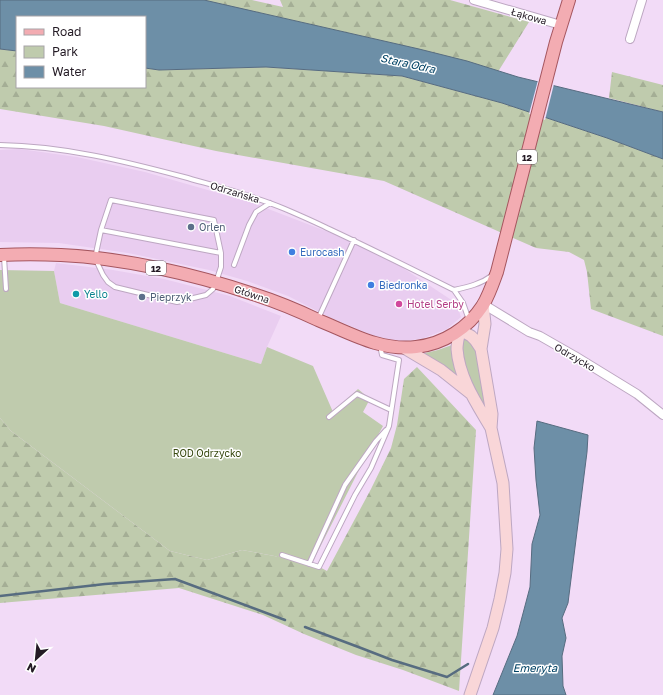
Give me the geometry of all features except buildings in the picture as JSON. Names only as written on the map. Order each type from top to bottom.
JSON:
[{"type":"main road","name":"12","points":[[484,304],[497,272],[556,42],[569,0]]},
{"type":"main road","name":"Główna","points":[[2,255],[61,255],[95,258],[147,266],[216,282],[253,294],[318,319],[357,337],[389,347],[404,348],[426,346],[443,340],[465,326],[484,304]]},
{"type":"main road","points":[[470,695],[493,628],[505,573],[508,549],[503,483],[491,428],[492,414],[481,349],[485,324],[484,304]]},
{"type":"main road","points":[[465,326],[481,349]]},
{"type":"main road","points":[[465,326],[458,341],[460,367],[471,394],[491,428]]},
{"type":"main road","points":[[404,348],[441,370],[471,394]]},
{"type":"street","name":"Łąkowa","points":[[474,0],[561,25]]},
{"type":"street","points":[[630,39],[642,0]]},
{"type":"street","name":"Odrzycko","points":[[484,304],[529,332],[575,356],[637,394],[663,415]]},
{"type":"lane","name":"Odrzańska","points":[[0,145],[26,146],[67,151],[112,159],[148,167],[242,193],[286,209],[354,240],[454,290]]},
{"type":"lane","points":[[111,200],[214,220],[221,253],[220,267],[213,288],[206,295],[177,302],[115,287],[108,282],[103,275],[95,258],[101,230],[111,200]]},
{"type":"lane","points":[[234,265],[249,225],[256,212],[270,203]]},
{"type":"lane","points":[[101,230],[221,253]]},
{"type":"lane","points":[[318,319],[354,240]]},
{"type":"lane","points":[[2,255],[6,289]]},
{"type":"lane","points":[[465,326],[463,303],[454,290],[477,284],[486,280],[497,272]]},
{"type":"lane","points":[[282,555],[319,567],[355,495],[371,468],[389,426],[399,360],[382,355],[380,345]]},
{"type":"lane","points":[[329,417],[357,394],[391,410]]},
{"type":"lane","points":[[309,564],[345,485],[376,441],[387,429]]},
{"type":"shaded area","points":[[20,149],[77,157],[145,172],[253,203],[344,238],[400,266],[456,303],[461,317],[447,329],[424,338],[400,342],[372,335],[329,317],[288,296],[247,281],[209,270],[128,253],[59,243],[0,242],[0,150]]},
{"type":"shaded area","points":[[56,263],[113,270],[164,279],[230,296],[281,316],[261,364],[60,303],[54,271]]},
{"type":"green space","points":[[174,0],[252,0],[283,7],[280,0],[450,0],[529,22],[496,75]]},
{"type":"green space","points":[[0,49],[16,51],[16,88],[146,88],[146,68],[159,70],[265,67],[402,76],[502,103],[607,138],[663,159],[663,336],[591,309],[587,272],[584,260],[569,252],[536,248],[384,181],[216,151],[104,126],[0,109]]},
{"type":"green space","points":[[612,72],[663,85],[663,112],[609,98]]},
{"type":"green space","name":"ROD Odrzycko","points":[[0,270],[54,271],[60,303],[261,364],[267,347],[313,366],[333,412],[358,389],[370,399],[363,412],[383,426],[312,563],[242,550],[207,560],[170,551],[11,431],[0,418]]},
{"type":"green space","points":[[462,337],[470,341],[476,352],[489,416],[481,406],[465,365]]},
{"type":"green space","points":[[452,345],[461,382],[421,354]]},
{"type":"green space","points":[[417,367],[476,430],[459,691],[403,670],[356,655],[304,634],[263,615],[179,588],[0,603],[0,418],[11,431],[170,551],[207,560],[242,550],[312,563],[327,571],[391,448],[397,425],[404,379]]},
{"type":"water","name":"Stara Odra","points":[[0,0],[204,0],[419,49],[467,61],[518,77],[663,112],[663,159],[607,138],[502,103],[402,76],[266,67],[159,70],[146,68],[146,16],[16,16],[16,51],[0,49]]},
{"type":"water","name":"Emeryta","points":[[537,421],[588,435],[568,603],[562,618],[566,638],[562,656],[563,686],[566,695],[493,695],[517,636],[530,587],[532,544],[540,515],[534,448]]},
{"type":"pier","points":[[538,80],[554,84],[545,120],[529,114]]},
{"type":"waterway","points":[[0,596],[105,584],[175,579],[285,620]]},
{"type":"waterway","points":[[305,627],[392,660],[447,677],[468,664]]},
{"type":"place","name":"Orlen","points":[[191,227]]},
{"type":"place","name":"Eurocash","points":[[292,252]]},
{"type":"place","name":"Biedronka","points":[[371,285]]},
{"type":"place","name":"Yello","points":[[76,294]]},
{"type":"place","name":"Pieprzyk","points":[[142,297]]},
{"type":"place","name":"Hotel Serby","points":[[399,304]]}]
